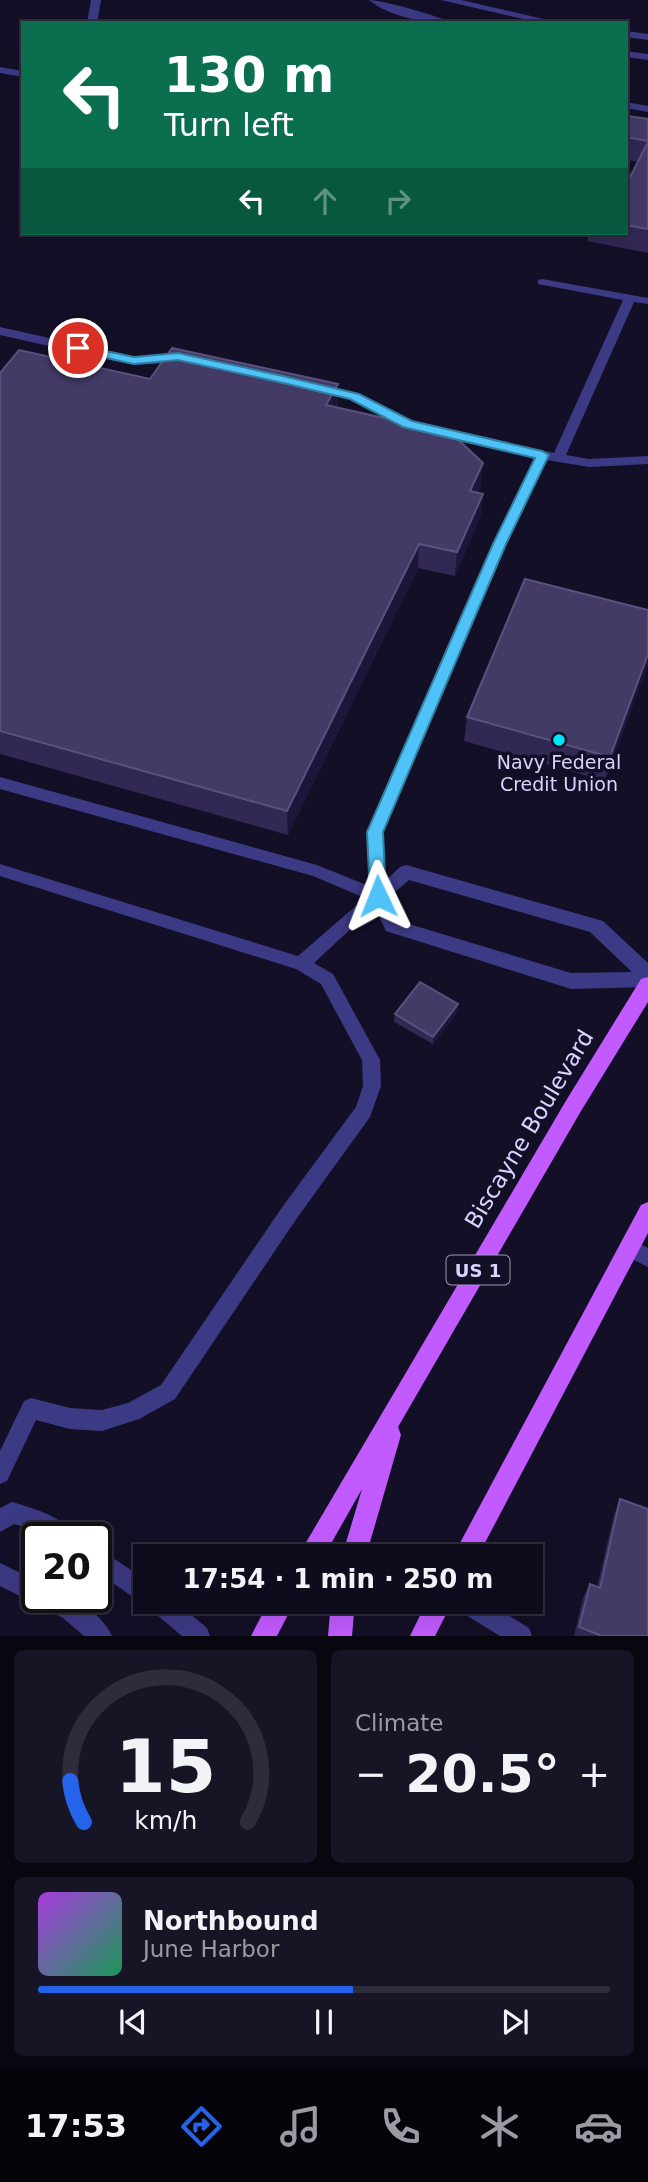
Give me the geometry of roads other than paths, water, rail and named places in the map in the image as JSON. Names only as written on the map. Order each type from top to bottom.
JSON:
[{"type":"main road","name":"Biscayne Boulevard","points":[[317,1544],[574,1105],[648,985]]},
{"type":"main road","points":[[472,1544],[638,1253],[648,1212]]},
{"type":"main road","points":[[358,1544],[398,1408]]},
{"type":"main road","points":[[263,1636],[276,1614]]},
{"type":"main road","points":[[340,1636],[342,1614]]},
{"type":"main road","points":[[422,1636],[433,1614]]},
{"type":"street","points":[[92,21],[96,0]]},
{"type":"street","points":[[374,0],[392,9],[438,21]]},
{"type":"street","points":[[446,0],[546,21]]},
{"type":"street","points":[[628,34],[648,37]]},
{"type":"street","points":[[628,54],[648,57]]},
{"type":"street","points":[[0,70],[21,74]]},
{"type":"street","points":[[406,872],[596,926],[648,977],[571,981],[393,926],[378,896],[406,872]]},
{"type":"lane","points":[[628,105],[648,109]]},
{"type":"lane","points":[[542,282],[648,301]]},
{"type":"lane","points":[[378,896],[375,832],[500,544],[550,457],[630,298]]},
{"type":"lane","points":[[0,331],[134,361],[178,356],[196,360]]},
{"type":"lane","points":[[307,385],[354,397],[408,424],[550,457],[589,463],[648,460]]},
{"type":"lane","points":[[0,783],[317,871],[378,896]]},
{"type":"lane","points":[[0,870],[301,964],[327,979],[371,1060],[372,1086],[364,1111],[290,1212],[168,1392],[139,1410],[111,1420],[70,1421],[32,1408],[0,1474]]},
{"type":"lane","points":[[301,964],[378,896]]},
{"type":"lane","points":[[0,1521],[12,1513],[38,1522]]},
{"type":"lane","points":[[112,1569],[133,1584]]},
{"type":"lane","points":[[0,1574],[21,1585]]},
{"type":"lane","points":[[74,1613],[101,1636]]},
{"type":"lane","points":[[173,1614],[199,1636]]},
{"type":"lane","points":[[485,1614],[521,1636]]},
{"type":"place","name":"Navy Federal Credit Union","points":[[559,740]]}]
